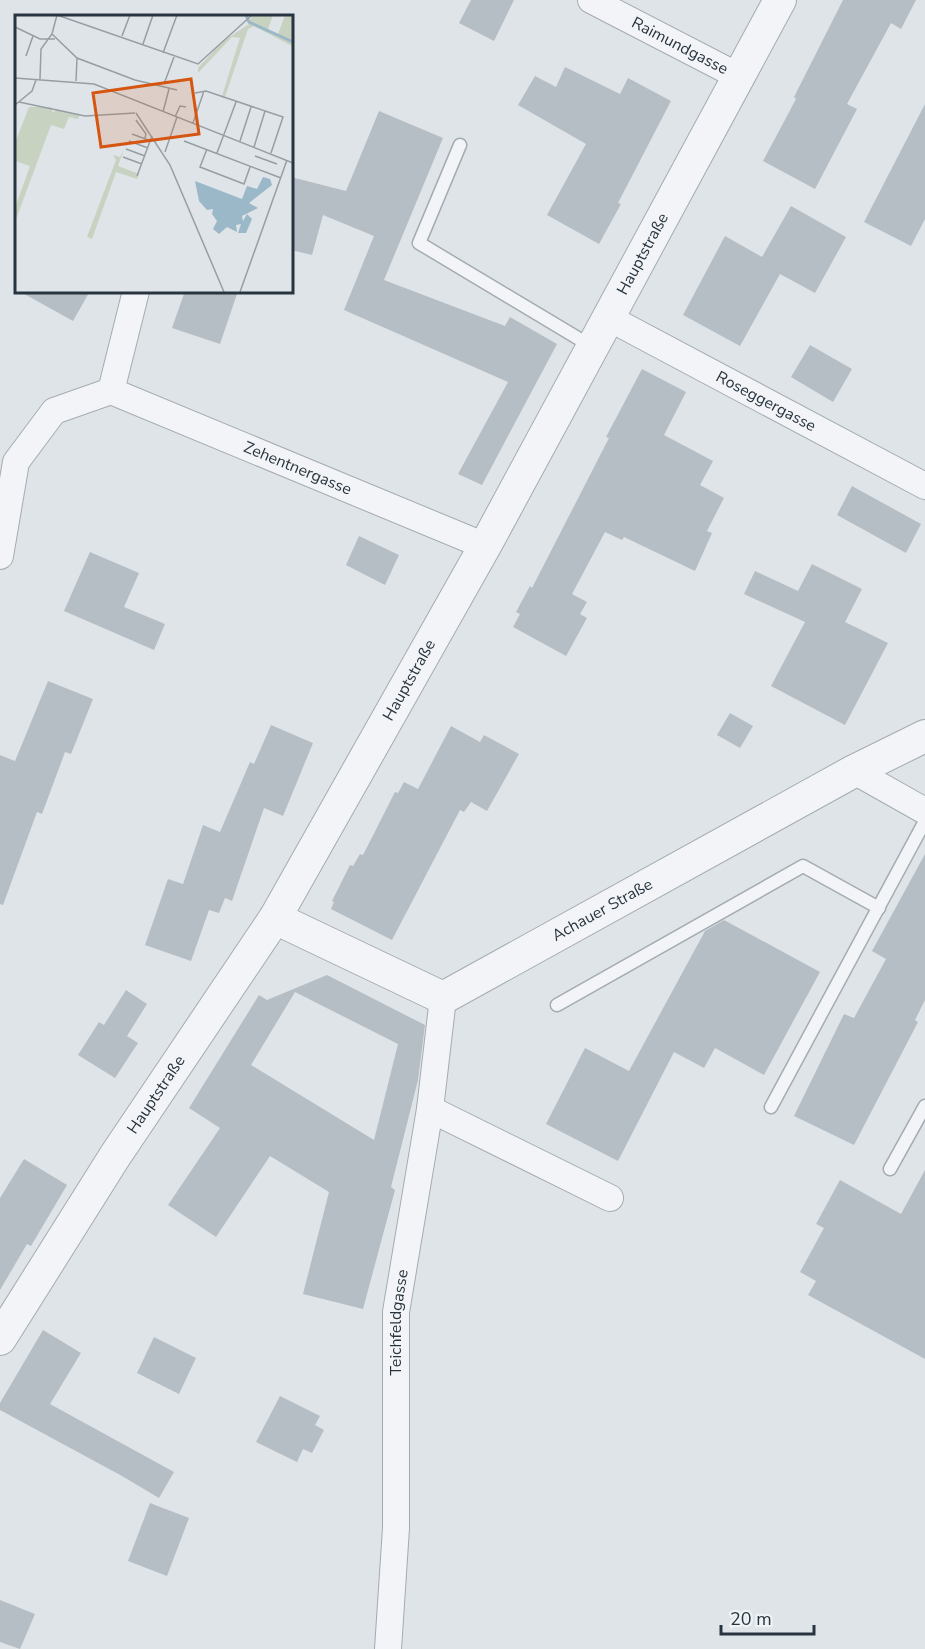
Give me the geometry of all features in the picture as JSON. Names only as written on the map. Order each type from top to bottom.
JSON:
[{"type":"street","name":"Raimundgasse","points":[[591,0],[738,76]]},
{"type":"street","name":"Hauptstraße","points":[[3,1327],[275,918],[484,546],[780,0]]},
{"type":"street","points":[[0,556],[8,457],[54,411],[111,391],[136,292]]},
{"type":"street","name":"Roseggergasse","points":[[607,317],[925,486]]},
{"type":"street","name":"Zehentnergasse","points":[[111,391],[484,546]]},
{"type":"street","name":"Achauer Straße","points":[[443,998],[854,771],[925,736]]},
{"type":"street","points":[[854,771],[925,810]]},
{"type":"street","points":[[275,918],[443,998]]},
{"type":"street","name":"Teichfeldgasse","points":[[388,1649],[396,1528],[396,1312],[430,1109],[443,998]]},
{"type":"street","points":[[430,1109],[610,1198]]},
{"type":"lane","points":[[460,145],[419,243],[591,346]]},
{"type":"lane","points":[[771,1107],[925,821]]},
{"type":"lane","points":[[557,1005],[803,866],[879,908]]},
{"type":"lane","points":[[890,1169],[925,1106]]},
{"type":"building","points":[[471,0],[514,0],[494,41],[459,23]]},
{"type":"building","points":[[843,0],[916,0],[901,29],[891,23],[847,104],[857,109],[815,189],[763,161],[796,99],[794,97]]},
{"type":"building","points":[[565,67],[620,94],[628,78],[671,101],[599,244],[547,215],[586,144],[518,105],[535,76],[556,87]]},
{"type":"building","points":[[925,104],[925,219],[911,246],[864,222]]},
{"type":"building","points":[[379,111],[443,138],[384,280],[505,326],[510,317],[557,344],[482,485],[458,474],[508,382],[344,310],[374,236],[323,215],[312,255],[292,250],[292,177],[346,191]]},
{"type":"building","points":[[791,206],[846,237],[815,293],[780,274],[740,346],[683,315],[725,236],[762,257]]},
{"type":"building","points":[[21,292],[89,292],[73,321]]},
{"type":"building","points":[[185,292],[238,292],[220,344],[172,328]]},
{"type":"building","points":[[810,345],[852,369],[833,402],[791,377]]},
{"type":"building","points":[[642,369],[686,392],[664,435],[713,461],[700,485],[724,498],[707,531],[712,533],[695,571],[624,537],[622,540],[605,532],[572,594],[587,602],[580,614],[587,618],[566,656],[513,627],[520,614],[516,612],[530,586],[532,588]]},
{"type":"building","points":[[852,486],[921,524],[906,553],[837,515]]},
{"type":"building","points":[[359,536],[399,555],[385,585],[346,565]]},
{"type":"building","points":[[90,552],[139,573],[124,607],[165,624],[154,650],[64,611]]},
{"type":"building","points":[[812,564],[862,589],[845,622],[888,643],[845,725],[771,686],[805,622],[744,594],[755,571],[798,591]]},
{"type":"building","points":[[48,681],[93,699],[71,754],[65,752],[42,814],[37,812],[3,905],[0,904],[0,755],[15,761]]},
{"type":"building","points":[[730,713],[753,726],[740,748],[717,735]]},
{"type":"building","points":[[271,725],[313,743],[283,816],[264,808],[232,901],[225,898],[219,913],[209,910],[191,961],[145,945],[168,879],[183,884],[203,825],[220,832],[250,762],[254,764]]},
{"type":"building","points":[[451,726],[480,742],[484,735],[519,754],[487,811],[471,802],[464,812],[460,810],[392,940],[331,909],[334,902],[332,901],[350,865],[353,866],[360,854],[363,855],[395,792],[398,793],[404,782],[418,789]]},
{"type":"building","points":[[925,854],[925,1000],[915,1020],[918,1022],[854,1145],[794,1116],[844,1014],[854,1018],[886,959],[872,951]]},
{"type":"building","points":[[724,920],[820,972],[764,1075],[715,1048],[704,1068],[674,1052],[618,1161],[546,1124],[585,1048],[629,1071],[705,931]]},
{"type":"building","points":[[327,975],[425,1025],[418,1080],[391,1187],[395,1190],[363,1309],[303,1294],[329,1192],[270,1156],[216,1237],[168,1205],[220,1128],[189,1108],[259,995],[267,1000]],"holes":[[[295,992],[398,1044],[374,1140],[251,1065]]]},
{"type":"building","points":[[126,990],[147,1004],[127,1036],[138,1043],[115,1078],[78,1055],[99,1022],[104,1025]]},
{"type":"building","points":[[24,1159],[67,1185],[31,1246],[27,1244],[0,1290],[0,1198]]},
{"type":"building","points":[[925,1170],[925,1359],[808,1295],[816,1281],[800,1272],[824,1228],[816,1224],[840,1180],[901,1214]]},
{"type":"building","points":[[43,1330],[81,1353],[50,1404],[174,1472],[159,1498],[0,1410],[0,1403]]},
{"type":"building","points":[[154,1337],[196,1358],[179,1394],[137,1373]]},
{"type":"building","points":[[280,1396],[320,1416],[315,1425],[324,1430],[312,1453],[303,1449],[297,1462],[256,1442]]},
{"type":"building","points":[[150,1503],[189,1518],[167,1576],[128,1561]]},
{"type":"building","points":[[0,1600],[35,1614],[20,1649],[0,1642]]}]
